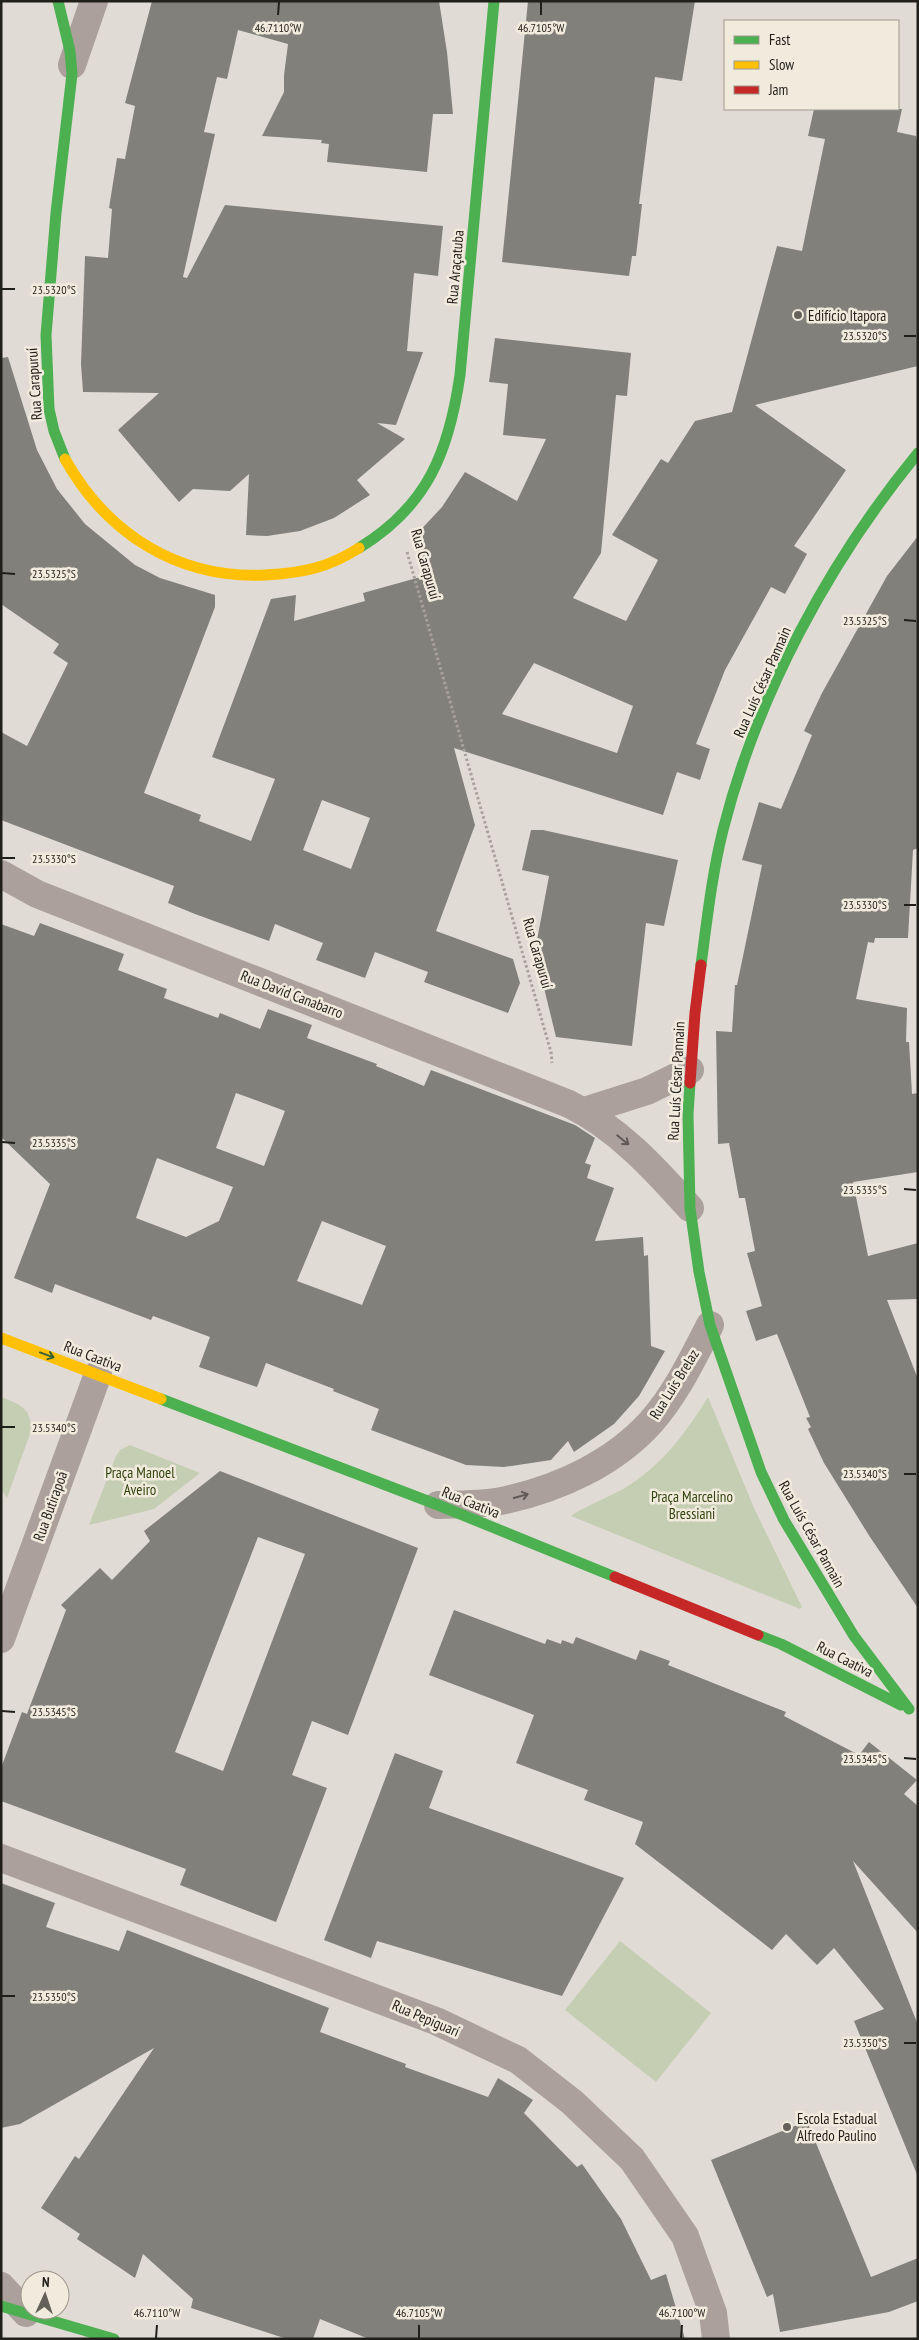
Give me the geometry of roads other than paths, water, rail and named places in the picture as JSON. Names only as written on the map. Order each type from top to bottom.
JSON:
[{"type":"street","name":"Rua Carapuruí","points":[[58,1],[72,65],[47,308],[46,366],[51,422],[61,451],[76,480],[100,510],[137,543],[172,560],[207,571],[256,577],[315,570],[348,555],[371,540],[397,518]]},
{"type":"street","points":[[72,65],[94,1]]},
{"type":"street","points":[[479,1],[489,32]]},
{"type":"street","name":"Rua Araçatuba","points":[[397,518],[428,481],[446,444],[455,412],[477,196],[489,32],[494,1]]},
{"type":"street","name":"Rua Luís César Pannain","points":[[909,1709],[854,1636],[784,1520],[761,1472],[710,1325],[699,1272],[690,1208],[688,1114],[690,1070],[706,927],[723,831],[748,749],[778,679],[812,609],[886,492],[918,453]]},
{"type":"street","name":"Rua David Canabarro","points":[[1,874],[38,894],[556,1098],[584,1111],[638,1153],[690,1208]]},
{"type":"street","points":[[584,1111],[647,1091],[690,1070]]},
{"type":"street","name":"Rua Luis Brelaz","points":[[438,1505],[505,1501],[555,1487],[615,1455],[652,1422],[679,1384],[710,1325]]},
{"type":"street","name":"Rua Caativa","points":[[1,1338],[438,1505],[781,1644],[909,1709],[918,1718]]},
{"type":"street","name":"Rua Butirapoã","points":[[1,1639],[98,1374]]},
{"type":"street","name":"Rua Pepiguarí","points":[[1,1858],[436,2020],[518,2060],[572,2102],[632,2159],[685,2236],[713,2313],[716,2339]]},
{"type":"street","points":[[1,2286],[13,2310],[114,2339]]},
{"type":"place","name":"Edifício Itapora","points":[[798,315]]},
{"type":"place","name":"Escola Estadual Alfredo Paulino","points":[[787,2127]]},
{"type":"park label","name":"Praça Manoel Aveiro","points":[[140,1480]]},
{"type":"park label","name":"Praça Marcelino Bressiani","points":[[692,1504]]}]
